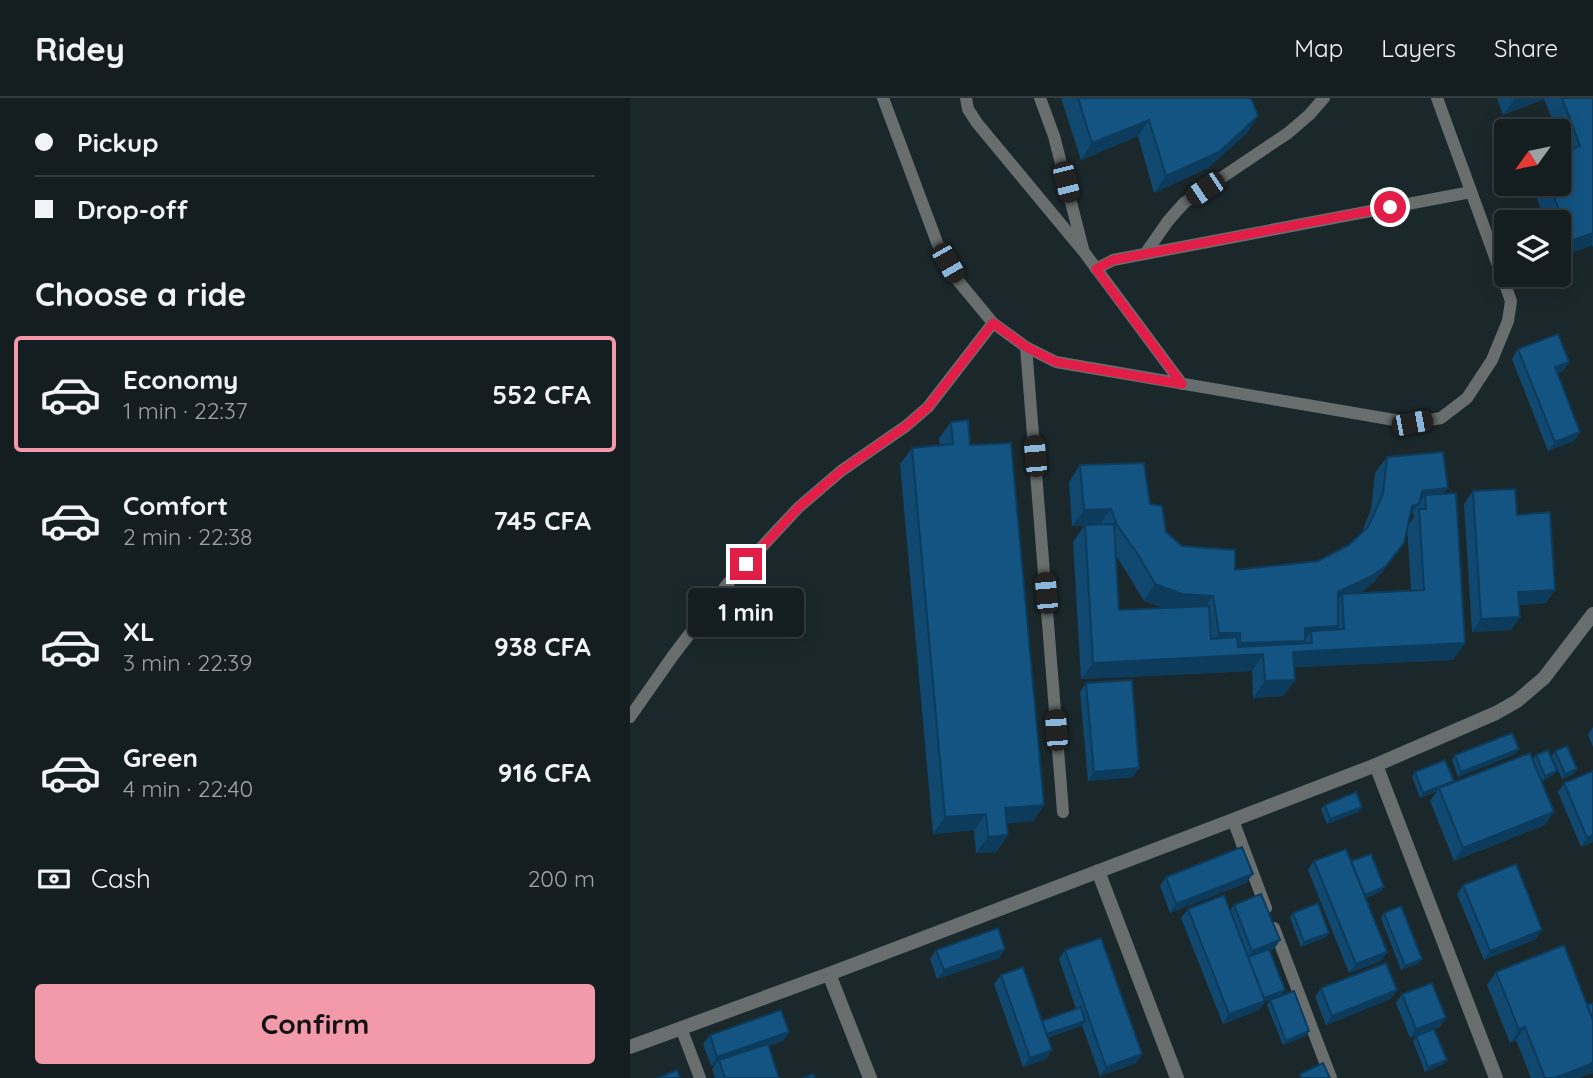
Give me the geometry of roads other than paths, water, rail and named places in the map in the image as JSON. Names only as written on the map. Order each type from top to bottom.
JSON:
[{"type":"street","points":[[630,1047],[1377,765],[1496,713],[1517,701],[1544,678],[1593,614]]},
{"type":"street","points":[[1377,765],[1496,1078]]},
{"type":"street","points":[[1098,871],[1177,1078]]},
{"type":"street","points":[[829,974],[870,1078]]},
{"type":"lane","points":[[883,98],[938,245],[959,282],[993,323],[1026,347],[1056,362],[1412,423],[1441,418],[1466,398],[1492,360],[1508,321],[1511,301],[1437,98]]},
{"type":"lane","points":[[966,98],[968,109],[977,123],[1084,252],[1182,384]]},
{"type":"lane","points":[[1040,98],[1054,136],[1084,252]]},
{"type":"lane","points":[[1145,254],[1184,203],[1288,133],[1324,98]]},
{"type":"lane","points":[[1096,269],[1113,260],[1471,192]]},
{"type":"lane","points":[[630,716],[729,582],[799,507],[841,471],[906,426],[928,407],[993,323]]},
{"type":"lane","points":[[1026,347],[1063,812]]},
{"type":"lane","points":[[1233,820],[1331,1078]]},
{"type":"lane","points":[[681,1028],[700,1078]]}]
